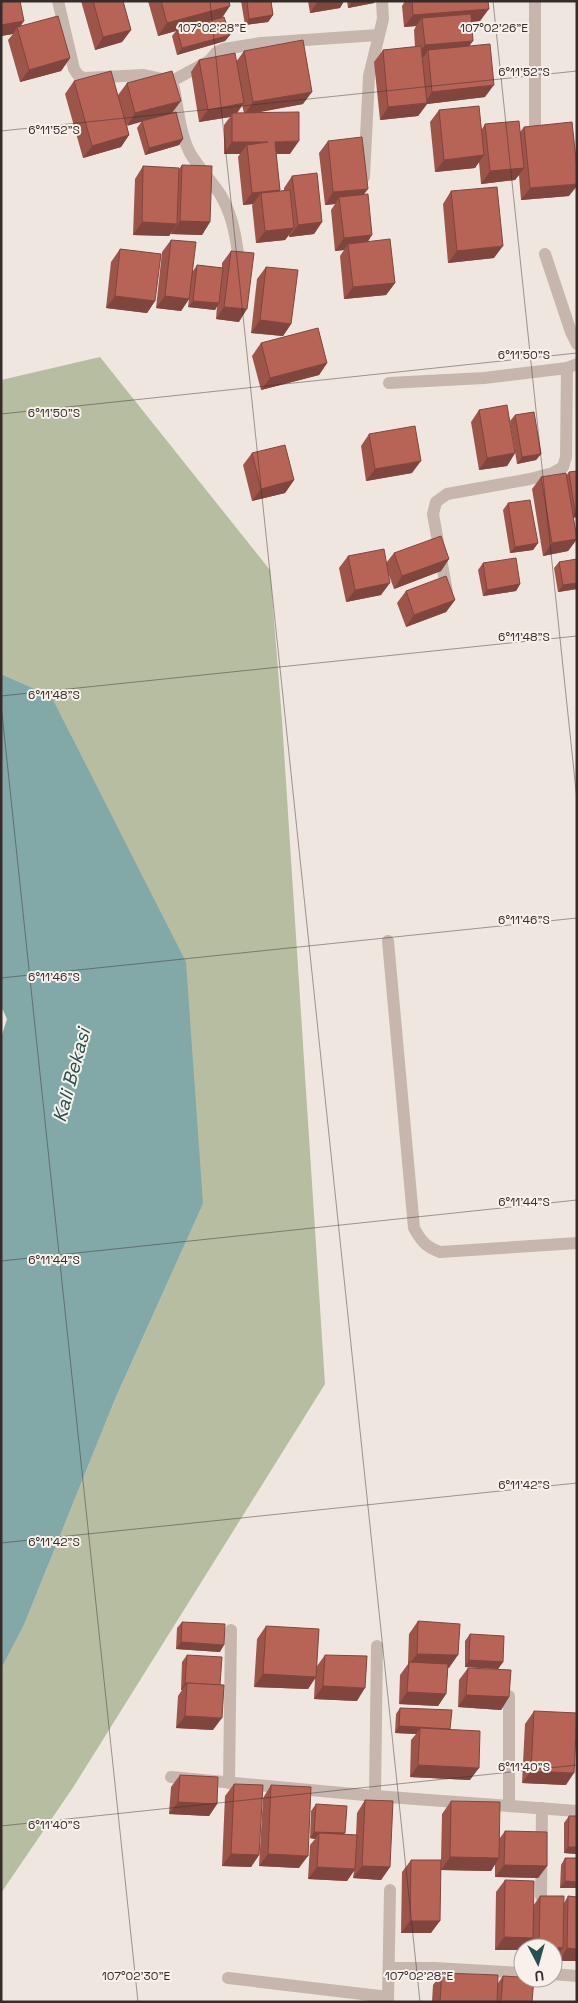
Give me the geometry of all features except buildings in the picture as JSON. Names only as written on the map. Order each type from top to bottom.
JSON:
[{"type":"street","points":[[58,1],[74,69],[78,75],[84,78],[144,75],[172,81],[209,61],[224,49],[261,43],[378,35]]},
{"type":"street","points":[[363,193],[369,76],[383,19],[382,1]]},
{"type":"street","points":[[535,1],[535,133]]},
{"type":"street","points":[[172,81],[186,144],[220,194],[234,225],[238,253]]},
{"type":"street","points":[[545,254],[570,332],[577,344]]},
{"type":"street","points":[[389,383],[484,378],[572,366],[566,457],[563,466],[553,473],[530,479],[447,494],[436,502],[433,514],[449,600]]},
{"type":"street","points":[[388,942],[414,1228],[420,1241],[429,1248],[440,1252],[577,1243]]},
{"type":"street","points":[[229,1783],[231,1630]]},
{"type":"street","points":[[375,1796],[377,1646]]},
{"type":"street","points":[[509,1696],[509,1806]]},
{"type":"street","points":[[171,1777],[375,1796],[577,1811]]},
{"type":"street","points":[[541,1896],[542,1808]]},
{"type":"street","points":[[228,1978],[388,2000],[390,1890]]},
{"type":"street","points":[[390,1968],[435,1968],[513,1972]]},
{"type":"street","points":[[563,1975],[577,1976]]},
{"type":"green space","points":[[100,357],[270,570],[282,720],[325,1384],[74,1786],[1,1893],[1,1669],[24,1625],[116,1397],[203,1204],[51,696],[1,674],[1,380]]},
{"type":"water","name":"Kali Bekasi","points":[[1,674],[51,696],[186,962],[203,1204],[116,1397],[24,1625],[1,1669],[1,1038],[7,1019],[1,1006]]}]
